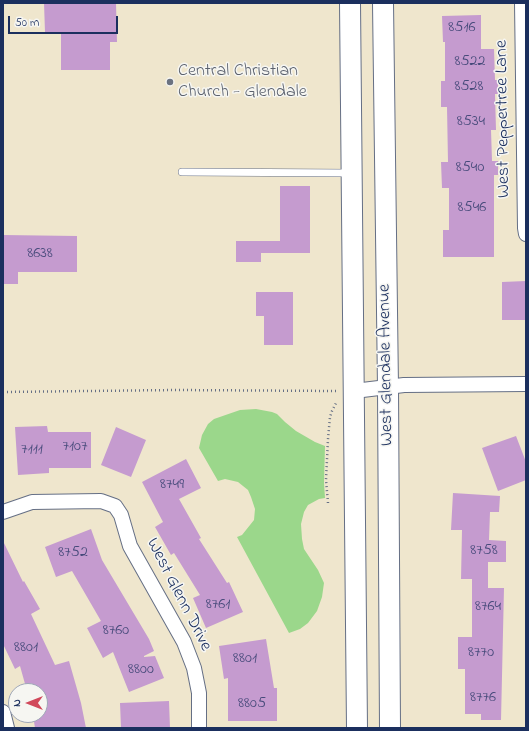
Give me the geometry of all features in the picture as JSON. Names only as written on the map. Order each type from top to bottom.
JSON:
[{"type":"main road","name":"West Glendale Avenue","points":[[350,3],[352,173],[342,394],[357,728]]},
{"type":"main road","name":"West Glendale Avenue","points":[[383,3],[388,388],[390,728]]},
{"type":"street","name":"West Peppertree Lane","points":[[522,3],[526,234]]},
{"type":"street","points":[[342,394],[409,385],[526,384]]},
{"type":"street","name":"West Glenn Drive","points":[[3,512],[32,502],[101,501],[115,506],[121,515],[130,546],[184,642],[194,668],[199,694],[199,728]]},
{"type":"street","points":[[3,712],[7,728]]},
{"type":"lane","points":[[182,172],[352,173]]},
{"type":"path","points":[[3,392],[175,390],[342,394],[332,411],[328,439],[326,480],[328,503]]},
{"type":"green space","points":[[256,409],[277,414],[296,431],[325,446],[325,498],[319,499],[308,505],[304,512],[301,524],[304,549],[318,570],[324,583],[322,597],[317,611],[308,623],[300,629],[289,633],[237,537],[242,535],[254,520],[255,509],[248,490],[238,482],[225,479],[218,481],[199,448],[202,435],[208,424],[214,419],[240,410]]},
{"type":"building","points":[[44,3],[116,3],[117,42],[110,42],[110,70],[61,70],[61,32],[45,32]]},
{"type":"building","points":[[481,15],[481,49],[494,49],[495,80],[498,80],[498,94],[495,94],[496,130],[491,130],[492,161],[498,161],[498,175],[494,175],[494,257],[443,257],[443,230],[449,230],[449,188],[442,188],[441,162],[448,162],[447,107],[441,107],[441,81],[445,81],[445,42],[443,42],[442,16]]},
{"type":"building","points":[[280,186],[310,186],[310,253],[261,253],[261,262],[236,262],[236,241],[280,241]]},
{"type":"building","points":[[3,235],[77,236],[77,272],[18,272],[18,284],[3,284]]},
{"type":"building","points":[[526,281],[526,320],[502,320],[502,282]]},
{"type":"building","points":[[256,292],[293,292],[293,345],[264,345],[264,316],[256,316]]},
{"type":"building","points":[[47,426],[48,432],[91,432],[91,468],[49,468],[49,473],[18,475],[15,427]]},
{"type":"building","points":[[116,427],[146,440],[131,477],[101,465]]},
{"type":"building","points":[[516,436],[526,462],[526,480],[498,491],[482,448]]},
{"type":"building","points":[[186,459],[201,488],[179,499],[201,538],[199,539],[227,583],[229,582],[243,612],[206,628],[193,598],[200,595],[174,553],[171,555],[155,527],[163,522],[142,482]]},
{"type":"building","points":[[453,493],[500,496],[499,512],[490,512],[489,540],[506,541],[506,562],[488,562],[488,588],[504,588],[501,720],[481,720],[481,714],[465,714],[465,669],[458,669],[458,637],[472,637],[472,579],[461,579],[462,530],[451,530]]},
{"type":"building","points":[[91,529],[102,560],[149,639],[154,651],[144,657],[155,656],[164,678],[129,692],[113,652],[103,658],[87,628],[101,621],[72,571],[56,577],[45,547]]},
{"type":"building","points":[[3,541],[23,582],[24,581],[40,609],[31,614],[55,665],[69,661],[81,703],[86,728],[35,728],[34,723],[48,723],[48,683],[25,683],[20,666],[15,669],[3,644]]},
{"type":"building","points":[[266,639],[274,688],[277,688],[277,721],[228,721],[228,678],[224,679],[219,646]]},
{"type":"building","points":[[169,701],[170,728],[121,728],[120,703]]},
{"type":"place","name":"Central Christian Church - Glendale","points":[[170,82]]}]
